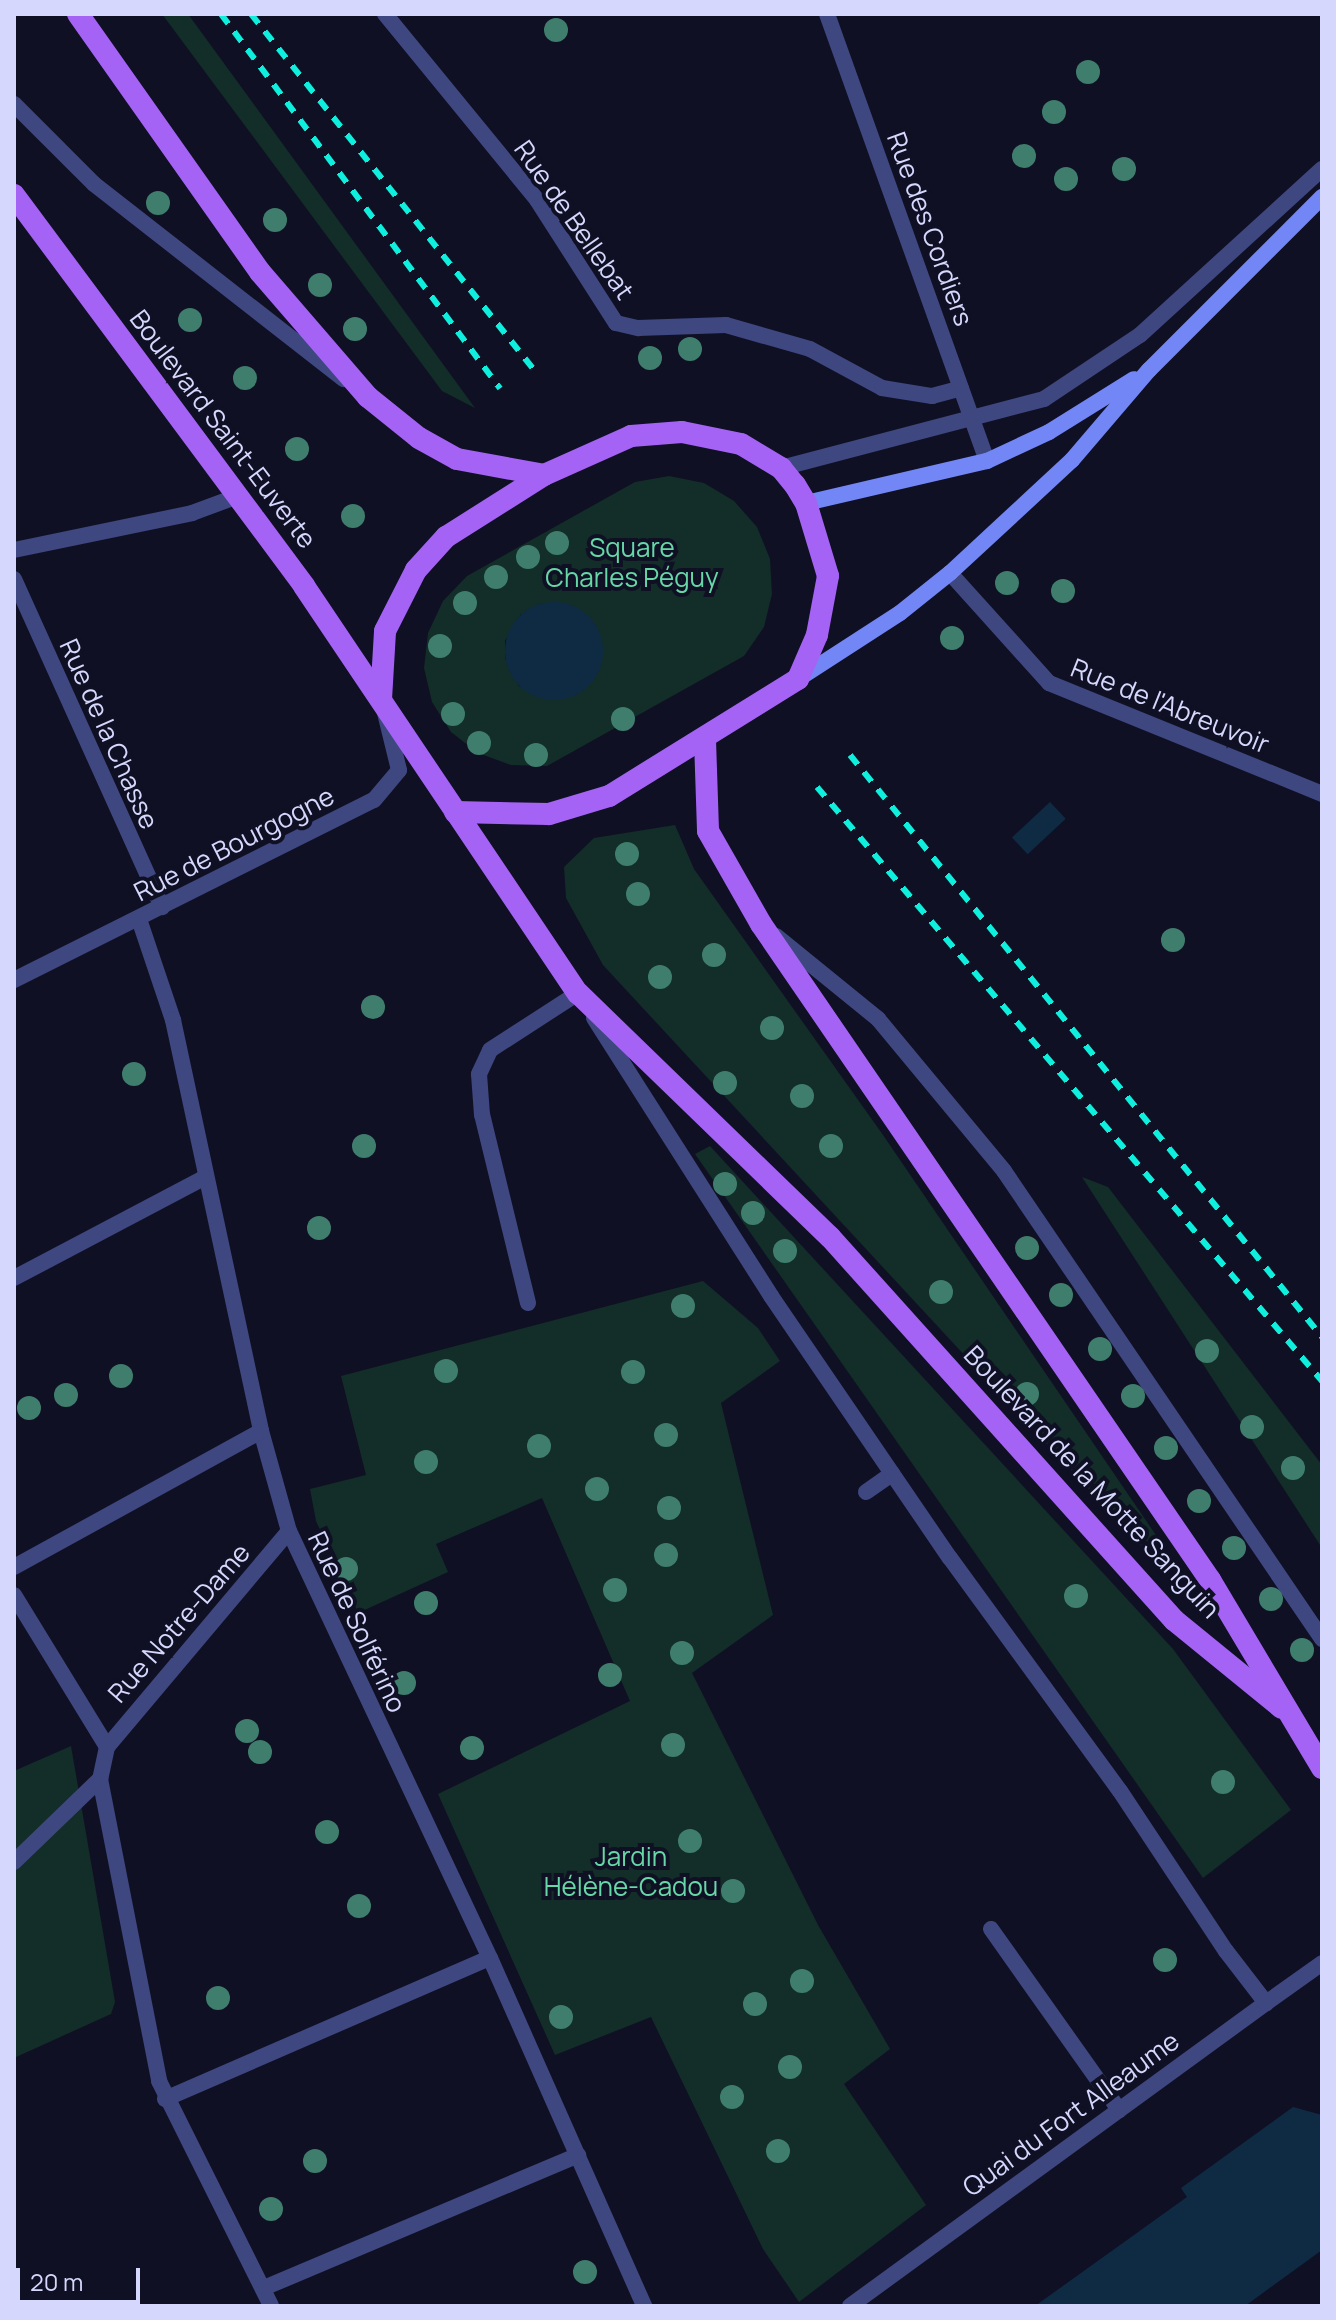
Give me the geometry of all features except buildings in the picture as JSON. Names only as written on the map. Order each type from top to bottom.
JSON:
[{"type":"main road","points":[[78,14],[260,272],[368,397],[419,438],[457,459],[544,475]]},
{"type":"main road","name":"Boulevard Saint-Euverte","points":[[14,195],[238,496],[381,699]]},
{"type":"main road","points":[[798,679],[817,635],[828,576],[806,503],[781,468],[741,444],[682,432],[631,436],[544,475],[446,537],[416,570],[385,631],[381,699],[455,812],[549,814],[583,806],[640,781],[705,740],[900,613],[950,573],[1072,460],[1149,370],[1322,197]]},
{"type":"main road","points":[[806,503],[987,461],[1049,432],[1149,370]]},
{"type":"main road","name":"Boulevard de la Motte Sanguin","points":[[705,740],[708,831],[761,924],[1210,1580],[1282,1708]]},
{"type":"main road","name":"Boulevard de la Motte Sanguin","points":[[455,812],[578,993],[830,1237],[1174,1620],[1282,1708]]},
{"type":"main road","points":[[1282,1708],[1322,1768]]},
{"type":"street","name":"Rue de Bellebat","points":[[385,14],[537,200],[616,323],[638,328],[726,325],[810,349],[882,388],[932,396],[961,388]]},
{"type":"street","name":"Rue des Cordiers","points":[[827,14],[987,461]]},
{"type":"street","points":[[14,104],[94,184],[368,397]]},
{"type":"street","points":[[781,468],[1044,399],[1140,335],[1322,169]]},
{"type":"street","points":[[14,550],[192,513],[238,496]]},
{"type":"street","name":"Rue de l'Abreuvoir","points":[[950,573],[1049,683],[1094,706],[1322,794]]},
{"type":"street","name":"Rue de la Chasse","points":[[14,579],[162,907]]},
{"type":"street","name":"Rue de Bourgogne","points":[[14,980],[374,800],[399,770],[381,699]]},
{"type":"street","name":"Rue de Solférino","points":[[139,919],[173,1020],[204,1178],[261,1431],[289,1531],[490,1958],[644,2306]]},
{"type":"street","name":"Boulevard de la Motte Sanguin","points":[[761,924],[878,1019],[1004,1171],[1322,1639]]},
{"type":"street","points":[[528,1303],[482,1115],[479,1074],[490,1050],[578,993]]},
{"type":"street","name":"Boulevard de la Motte Sanguin","points":[[578,993],[771,1296],[892,1474],[1266,2003]]},
{"type":"street","points":[[14,1278],[204,1178]]},
{"type":"street","points":[[14,1567],[261,1431]]},
{"type":"street","points":[[866,1492],[892,1474]]},
{"type":"street","name":"Rue Notre-Dame","points":[[107,1747],[289,1531]]},
{"type":"street","points":[[14,1595],[107,1747],[100,1779],[124,1920],[165,2099],[266,2287],[271,2306]]},
{"type":"street","points":[[14,1862],[100,1779]]},
{"type":"street","points":[[991,1929],[1119,2110]]},
{"type":"street","points":[[165,2099],[490,1958]]},
{"type":"street","name":"Quai du Fort Alleaume","points":[[850,2306],[1322,1963]]},
{"type":"street","points":[[266,2287],[578,2155]]},
{"type":"green space","points":[[162,14],[188,14],[475,408],[442,391]]},
{"type":"green space","name":"Square Charles Péguy","points":[[669,476],[704,483],[734,501],[757,527],[770,559],[772,594],[764,627],[744,656],[547,766],[511,765],[478,753],[451,732],[432,702],[424,668],[428,633],[443,601],[467,576],[635,482]],"holes":[[[521,614],[579,693],[548,699],[519,686],[505,658],[505,641]]]},
{"type":"green space","points":[[675,825],[694,869],[883,1135],[1177,1566],[1168,1575],[603,965],[566,898],[564,867],[594,838]]},
{"type":"green space","points":[[710,1146],[1173,1649],[1291,1810],[1203,1878],[695,1154]]},
{"type":"green space","points":[[1082,1177],[1108,1187],[1322,1465],[1322,1548]]},
{"type":"green space","name":"Jardin Hélène-Cadou","points":[[703,1281],[758,1328],[780,1361],[721,1403],[773,1615],[692,1673],[818,1925],[890,2049],[844,2084],[926,2205],[799,2302],[763,2249],[651,2017],[555,2055],[438,1794],[630,1701],[542,1498],[436,1544],[448,1572],[358,1613],[316,1521],[310,1489],[366,1475],[341,1376]]},
{"type":"green space","points":[[71,1746],[115,2002],[111,2014],[14,2058],[14,1771]]},
{"type":"water","points":[[554,602],[573,606],[588,617],[599,632],[603,651],[599,670],[588,685],[573,696],[554,700],[535,696],[520,685],[509,670],[505,651],[509,632],[520,617],[535,606]]},
{"type":"water","points":[[1050,802],[1066,819],[1028,854],[1012,837]]},
{"type":"water","points":[[1293,2107],[1322,2115],[1322,2250],[1245,2306],[1035,2306],[1187,2197],[1181,2188]]},
{"type":"railway","points":[[221,14],[500,388]]},
{"type":"railway","points":[[251,14],[534,370]]},
{"type":"railway","points":[[850,755],[1322,1337]]},
{"type":"railway","points":[[817,787],[1322,1381]]}]
